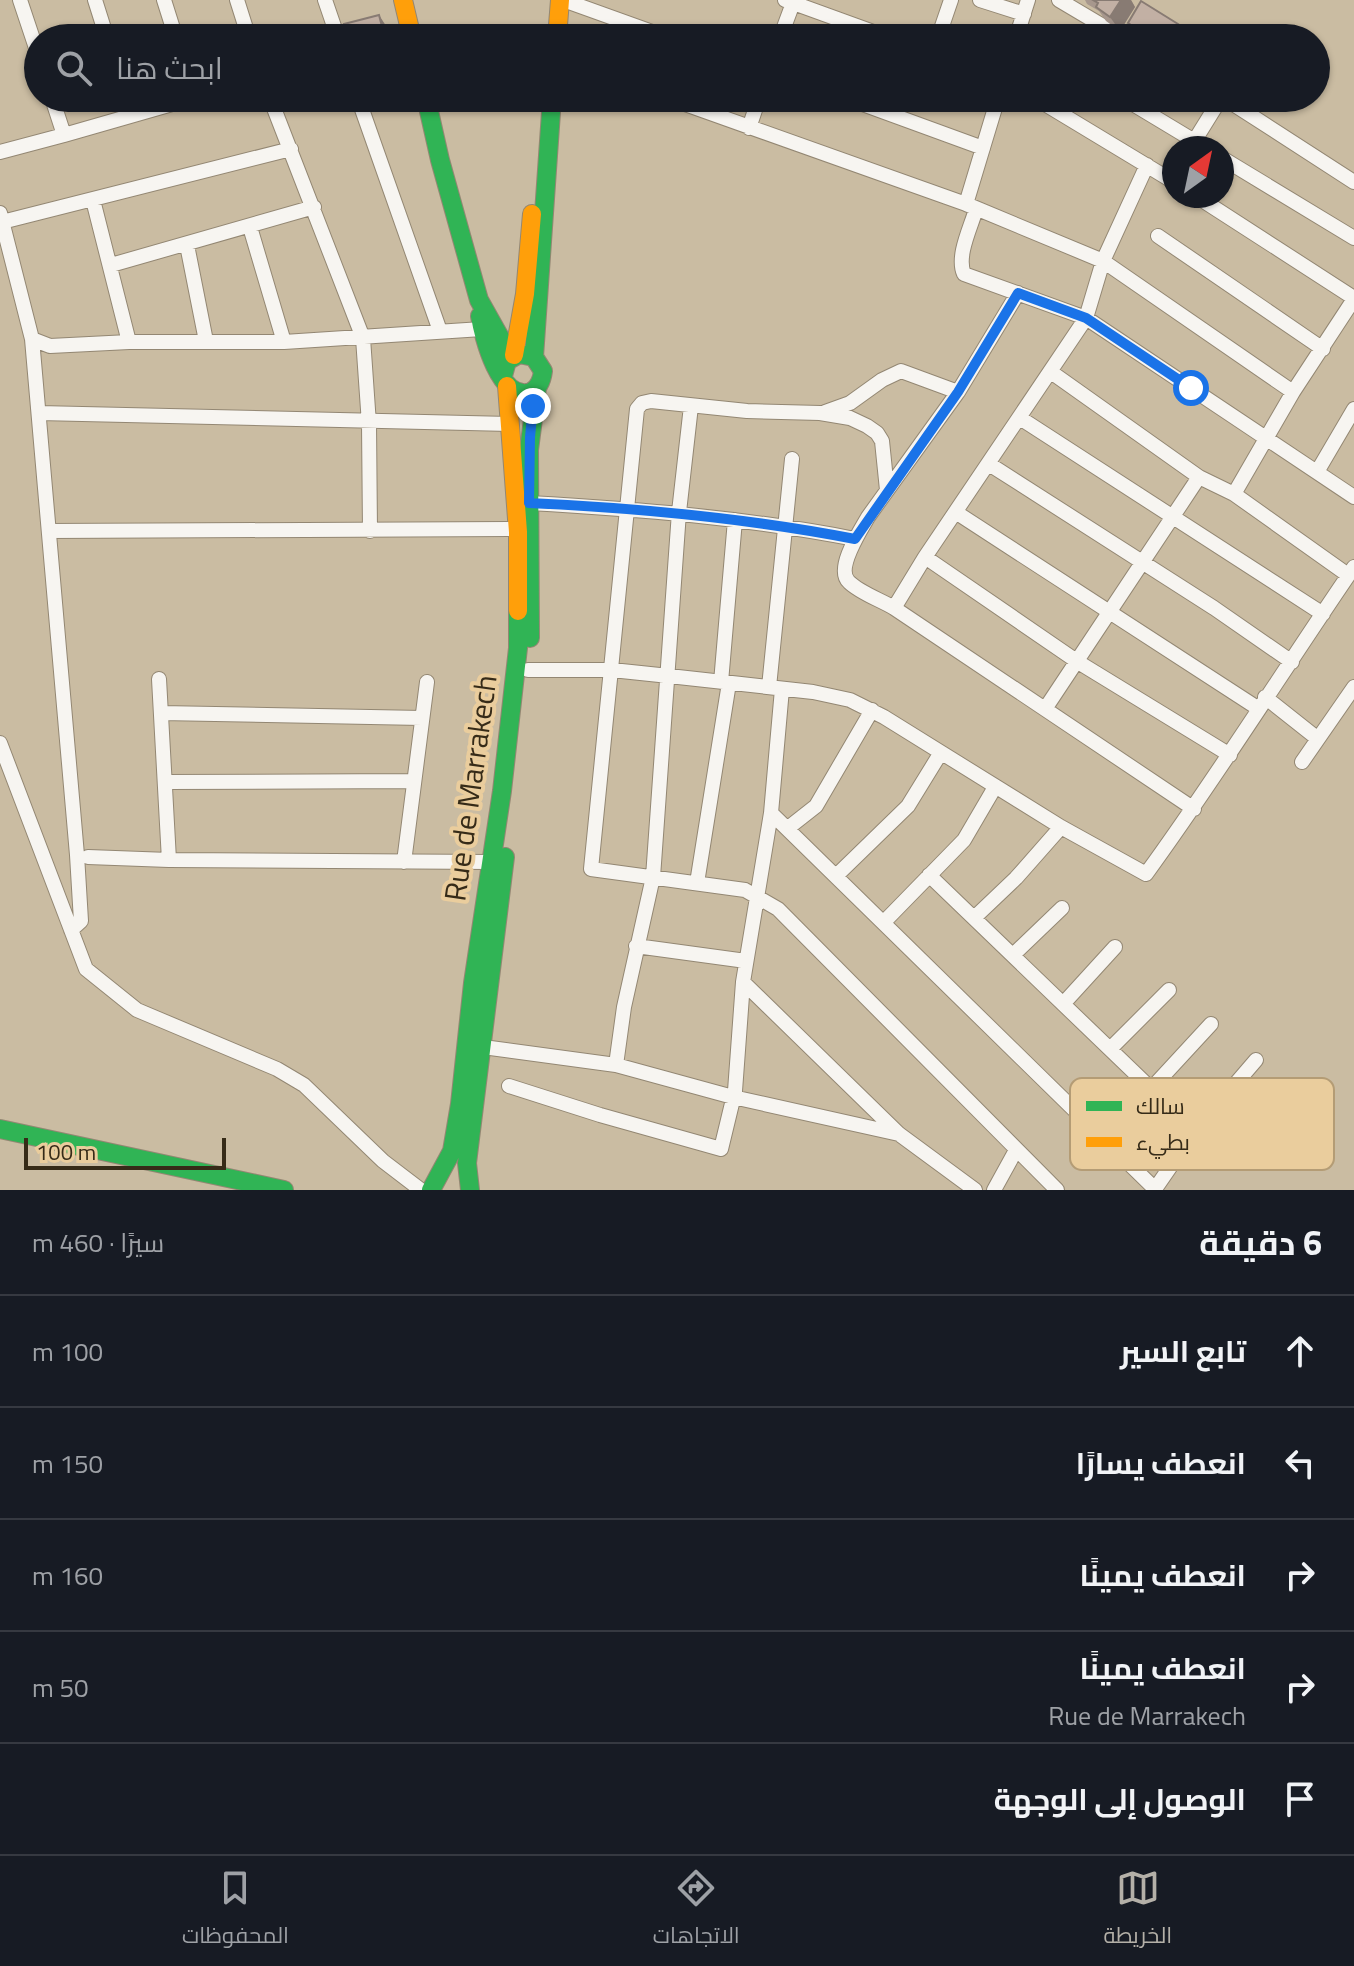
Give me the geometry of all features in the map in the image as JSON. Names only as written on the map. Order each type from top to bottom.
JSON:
[{"type":"main road","points":[[403,0],[409,24]]},
{"type":"main road","points":[[547,24],[549,0]]},
{"type":"main road","points":[[558,24],[561,0]]},
{"type":"main road","name":"Rue de Marrakech","points":[[429,112],[477,293],[482,329],[505,381],[518,529],[518,648],[460,1104],[452,1151],[431,1190]]},
{"type":"main road","points":[[512,356],[524,353],[534,357],[543,371],[537,388],[521,394],[505,381],[504,365],[512,356],[525,294],[540,112]]},
{"type":"main road","points":[[534,357],[551,112]]},
{"type":"main road","points":[[477,293],[500,307],[515,304],[525,294]]},
{"type":"main road","name":"Rue de Marrakech","points":[[477,293],[512,356]]},
{"type":"main road","name":"Rue de Marrakech","points":[[470,1190],[467,1163],[528,670],[533,566],[529,503],[530,437],[537,388]]},
{"type":"main road","points":[[2,1139],[199,1190]]},
{"type":"main road","points":[[2,1139],[284,1190]]},
{"type":"street","points":[[20,0],[28,24]]},
{"type":"street","points":[[95,0],[103,24]]},
{"type":"street","points":[[164,0],[172,24]]},
{"type":"street","points":[[237,0],[245,24]]},
{"type":"street","points":[[325,0],[333,24]]},
{"type":"street","points":[[561,0],[629,24]]},
{"type":"street","points":[[943,24],[951,0]]},
{"type":"street","points":[[980,0],[1026,7]]},
{"type":"street","points":[[1059,0],[1099,24]]},
{"type":"street","points":[[783,24],[789,1],[814,5],[858,24]]},
{"type":"street","points":[[57,112],[64,135]]},
{"type":"street","points":[[0,152],[141,112]]},
{"type":"street","points":[[276,112],[363,338],[369,419],[370,531]]},
{"type":"street","points":[[363,112],[440,331]]},
{"type":"street","points":[[706,112],[971,206],[1103,261],[1293,392]]},
{"type":"street","points":[[749,128],[754,112]]},
{"type":"street","points":[[884,112],[983,148]]},
{"type":"street","points":[[994,112],[983,148],[961,269],[970,277],[1086,318],[1354,497]]},
{"type":"street","points":[[1058,112],[1162,172]]},
{"type":"street","points":[[1144,112],[1181,136]]},
{"type":"street","points":[[1202,136],[1215,112]]},
{"type":"street","points":[[1245,112],[1354,182]]},
{"type":"street","points":[[71,930],[81,921],[32,339],[1,218],[93,200],[291,149]]},
{"type":"street","points":[[894,608],[1086,318],[1103,261],[1147,165]]},
{"type":"street","points":[[1234,165],[1354,238]]},
{"type":"street","points":[[93,200],[129,342]]},
{"type":"street","points":[[111,265],[314,207]]},
{"type":"street","points":[[1215,208],[1354,298],[1293,392],[1234,494]]},
{"type":"street","points":[[250,227],[284,342]]},
{"type":"street","points":[[1158,236],[1323,349]]},
{"type":"street","points":[[187,245],[206,341]]},
{"type":"street","points":[[1018,293],[958,392],[855,539],[844,567],[848,582],[894,608],[1194,809]]},
{"type":"street","points":[[32,339],[50,346],[129,342],[284,342],[482,329]]},
{"type":"street","points":[[820,413],[850,403],[882,380],[901,371],[958,392]]},
{"type":"street","points":[[528,670],[612,670],[830,695],[872,710],[1061,827],[1146,874],[1194,809],[1351,571],[1234,494],[1199,477],[1051,372]]},
{"type":"street","points":[[887,490],[882,441],[877,433],[850,418],[820,413],[651,401],[642,403],[637,409],[591,869],[745,890],[778,909],[1057,1190]]},
{"type":"street","points":[[616,1065],[636,946],[653,877],[679,512],[691,406]]},
{"type":"street","points":[[1317,472],[1354,409]]},
{"type":"street","points":[[39,413],[510,424]]},
{"type":"street","points":[[1020,418],[1323,614]]},
{"type":"street","points":[[509,1086],[721,1149],[733,1097],[743,982],[771,813],[775,688],[792,459]]},
{"type":"street","points":[[989,464],[1292,662]]},
{"type":"street","points":[[1045,709],[1199,477]]},
{"type":"street","points":[[529,503],[679,512],[787,526],[855,539]]},
{"type":"street","points":[[957,513],[1110,613],[1318,739]]},
{"type":"street","points":[[697,883],[725,682],[735,520]]},
{"type":"street","points":[[49,531],[518,529]]},
{"type":"street","points":[[925,557],[1078,662],[1230,755]]},
{"type":"street","points":[[159,679],[169,860]]},
{"type":"street","points":[[404,862],[427,682]]},
{"type":"street","points":[[1302,762],[1354,687]]},
{"type":"street","points":[[788,828],[816,806],[872,710]]},
{"type":"street","points":[[161,713],[422,718]]},
{"type":"street","points":[[0,743],[86,969],[137,1010],[277,1069],[304,1085],[383,1161],[421,1190]]},
{"type":"street","points":[[836,876],[908,806],[940,754]]},
{"type":"street","points":[[165,782],[414,781]]},
{"type":"street","points":[[884,922],[964,840],[995,787]]},
{"type":"street","points":[[771,813],[1070,1105]]},
{"type":"street","points":[[974,918],[1016,878],[1061,827]]},
{"type":"street","points":[[88,857],[491,862]]},
{"type":"street","points":[[929,875],[1140,1078]]},
{"type":"street","points":[[1013,955],[1062,908]]},
{"type":"street","points":[[636,946],[746,961]]},
{"type":"street","points":[[1063,1004],[1115,947]]},
{"type":"street","points":[[743,982],[899,1134],[975,1190]]},
{"type":"street","points":[[1110,1049],[1169,990]]},
{"type":"street","points":[[1161,1078],[1211,1024]]},
{"type":"street","points":[[483,1047],[616,1065],[733,1097],[899,1134]]},
{"type":"street","points":[[1241,1078],[1256,1060]]},
{"type":"street","points":[[994,1190],[1016,1150]]},
{"type":"street","points":[[383,1161],[403,1190]]},
{"type":"street","points":[[1136,1170],[1155,1189],[1168,1170]]},
{"type":"building","points":[[1093,0],[1121,0],[1110,17],[1096,7],[1098,3]]},
{"type":"building","points":[[1141,1],[1178,24],[1130,24]]},
{"type":"building","points":[[379,15],[381,24],[344,24]]},
{"type":"traffic: fast","points":[[429,112],[479,300],[511,357]]},
{"type":"traffic: fast","points":[[534,357],[551,112]]},
{"type":"traffic: fast","points":[[480,316],[489,352],[495,366],[510,388],[520,393],[531,392],[540,383],[543,371],[534,357],[519,354],[507,361],[503,376]]},
{"type":"traffic: fast","points":[[530,638],[529,450],[537,388]]},
{"type":"traffic: fast","points":[[431,1190],[452,1151],[460,1104],[473,983],[502,791],[518,648],[518,611]]},
{"type":"traffic: fast","points":[[470,1190],[467,1163],[505,857]]},
{"type":"traffic: fast","points":[[0,1129],[284,1190]]},
{"type":"traffic: slow","points":[[403,0],[409,24]]},
{"type":"traffic: slow","points":[[558,24],[560,0]]},
{"type":"traffic: slow","points":[[514,355],[525,294],[532,214]]},
{"type":"traffic: slow","points":[[507,386],[518,532],[518,611]]},
{"type":"route","points":[[533,406],[529,503],[679,512],[787,526],[855,539],[958,392],[1018,293],[1086,318],[1191,388]]}]
